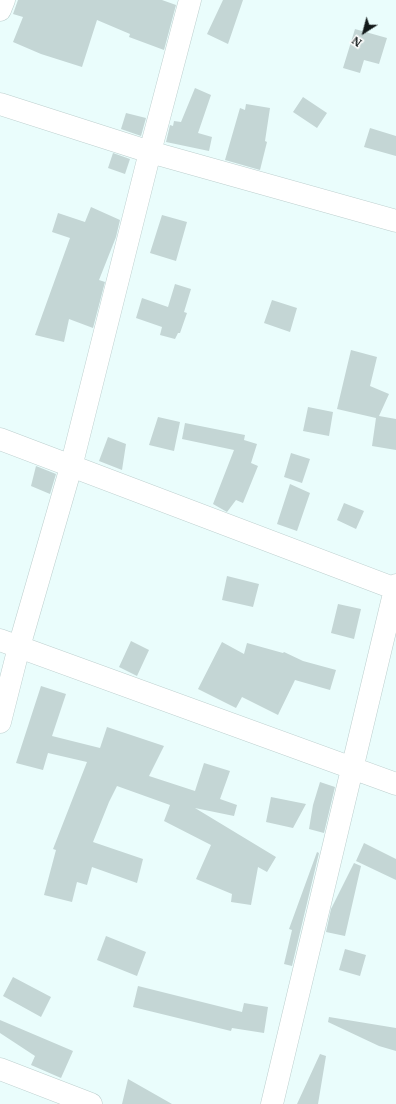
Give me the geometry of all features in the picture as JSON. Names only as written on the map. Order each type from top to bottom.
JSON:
[{"type":"street","points":[[0,10],[4,0]]},
{"type":"street","points":[[0,722],[10,643],[71,467],[150,152],[190,0]]},
{"type":"street","points":[[0,104],[150,152],[396,221]]},
{"type":"street","points":[[0,439],[71,467],[396,587],[272,1104]]},
{"type":"street","points":[[10,643],[353,767],[396,784]]},
{"type":"street","points":[[0,1069],[91,1104]]},
{"type":"building","points":[[18,0],[162,0],[176,5],[164,50],[129,37],[130,34],[97,20],[82,67],[41,54],[13,42],[23,17],[13,14]]},
{"type":"building","points":[[223,0],[243,0],[228,44],[207,34]]},
{"type":"building","points":[[355,29],[387,38],[379,64],[364,60],[360,73],[343,68]]},
{"type":"building","points":[[195,88],[211,95],[198,133],[212,137],[209,151],[166,142],[170,125],[173,126],[174,121],[181,122]]},
{"type":"building","points":[[303,97],[327,113],[317,128],[293,112]]},
{"type":"building","points":[[246,104],[270,108],[265,141],[267,142],[260,170],[225,160],[240,108],[245,110]]},
{"type":"building","points":[[126,113],[146,118],[141,136],[121,129]]},
{"type":"building","points":[[370,128],[396,136],[396,156],[364,147]]},
{"type":"building","points":[[113,153],[130,159],[125,174],[108,168]]},
{"type":"building","points":[[91,207],[120,220],[116,237],[99,280],[105,282],[93,328],[69,319],[64,342],[35,335],[70,238],[52,232],[58,213],[85,222]]},
{"type":"building","points":[[162,215],[187,222],[176,261],[150,253]]},
{"type":"building","points":[[175,284],[191,289],[184,312],[187,313],[180,333],[178,333],[175,339],[160,335],[162,327],[136,318],[142,298],[168,307]]},
{"type":"building","points":[[272,300],[297,308],[290,332],[264,323]]},
{"type":"building","points":[[351,350],[377,357],[370,386],[389,394],[379,416],[396,419],[396,450],[372,446],[376,418],[337,409]]},
{"type":"building","points":[[308,407],[333,412],[329,436],[303,431]]},
{"type":"building","points":[[158,417],[180,422],[174,451],[149,445]]},
{"type":"building","points":[[185,423],[245,435],[244,440],[257,444],[251,463],[258,466],[243,503],[236,500],[227,512],[213,504],[234,450],[182,439]]},
{"type":"building","points":[[108,437],[126,444],[122,470],[99,461]]},
{"type":"building","points":[[291,453],[310,459],[302,483],[284,477]]},
{"type":"building","points":[[36,466],[56,474],[50,494],[31,486]]},
{"type":"building","points":[[290,484],[310,493],[297,531],[277,524]]},
{"type":"building","points":[[344,503],[364,511],[356,529],[337,520]]},
{"type":"building","points":[[227,576],[259,584],[253,607],[222,600]]},
{"type":"building","points":[[338,604],[361,609],[354,639],[331,633]]},
{"type":"building","points":[[131,641],[149,650],[137,676],[119,667]]},
{"type":"building","points":[[222,642],[244,654],[247,643],[283,653],[284,652],[303,661],[336,670],[330,690],[295,680],[278,715],[242,697],[236,708],[198,689]]},
{"type":"building","points":[[41,686],[66,694],[52,736],[100,748],[107,727],[164,746],[149,776],[195,791],[204,763],[230,771],[220,799],[237,805],[234,816],[195,808],[276,857],[267,872],[258,867],[251,905],[231,902],[232,894],[196,879],[211,845],[164,821],[170,805],[117,786],[93,842],[143,859],[137,883],[92,867],[87,885],[77,882],[72,902],[44,895],[56,850],[53,849],[87,762],[48,753],[43,770],[16,763]]},
{"type":"building","points":[[320,782],[335,787],[324,833],[309,829],[313,805]]},
{"type":"building","points":[[271,797],[306,804],[293,828],[266,822]]},
{"type":"building","points":[[364,843],[396,859],[396,880],[356,861]]},
{"type":"building","points":[[317,852],[319,853],[292,966],[284,964],[292,930],[289,929]]},
{"type":"building","points":[[354,863],[361,866],[345,936],[326,932],[331,909]]},
{"type":"building","points":[[106,936],[146,952],[137,976],[97,960]]},
{"type":"building","points":[[345,949],[366,955],[360,976],[339,970]]},
{"type":"building","points":[[13,977],[51,997],[41,1017],[3,996]]},
{"type":"building","points":[[138,986],[242,1012],[244,1003],[268,1007],[264,1033],[232,1028],[231,1031],[133,1007]]},
{"type":"building","points":[[329,1017],[396,1028],[396,1051],[379,1046],[328,1022]]},
{"type":"building","points":[[0,1020],[73,1051],[61,1078],[31,1065],[35,1056],[0,1033]]},
{"type":"building","points":[[320,1054],[326,1056],[318,1104],[297,1104]]},
{"type":"building","points":[[128,1079],[172,1104],[122,1104]]}]
